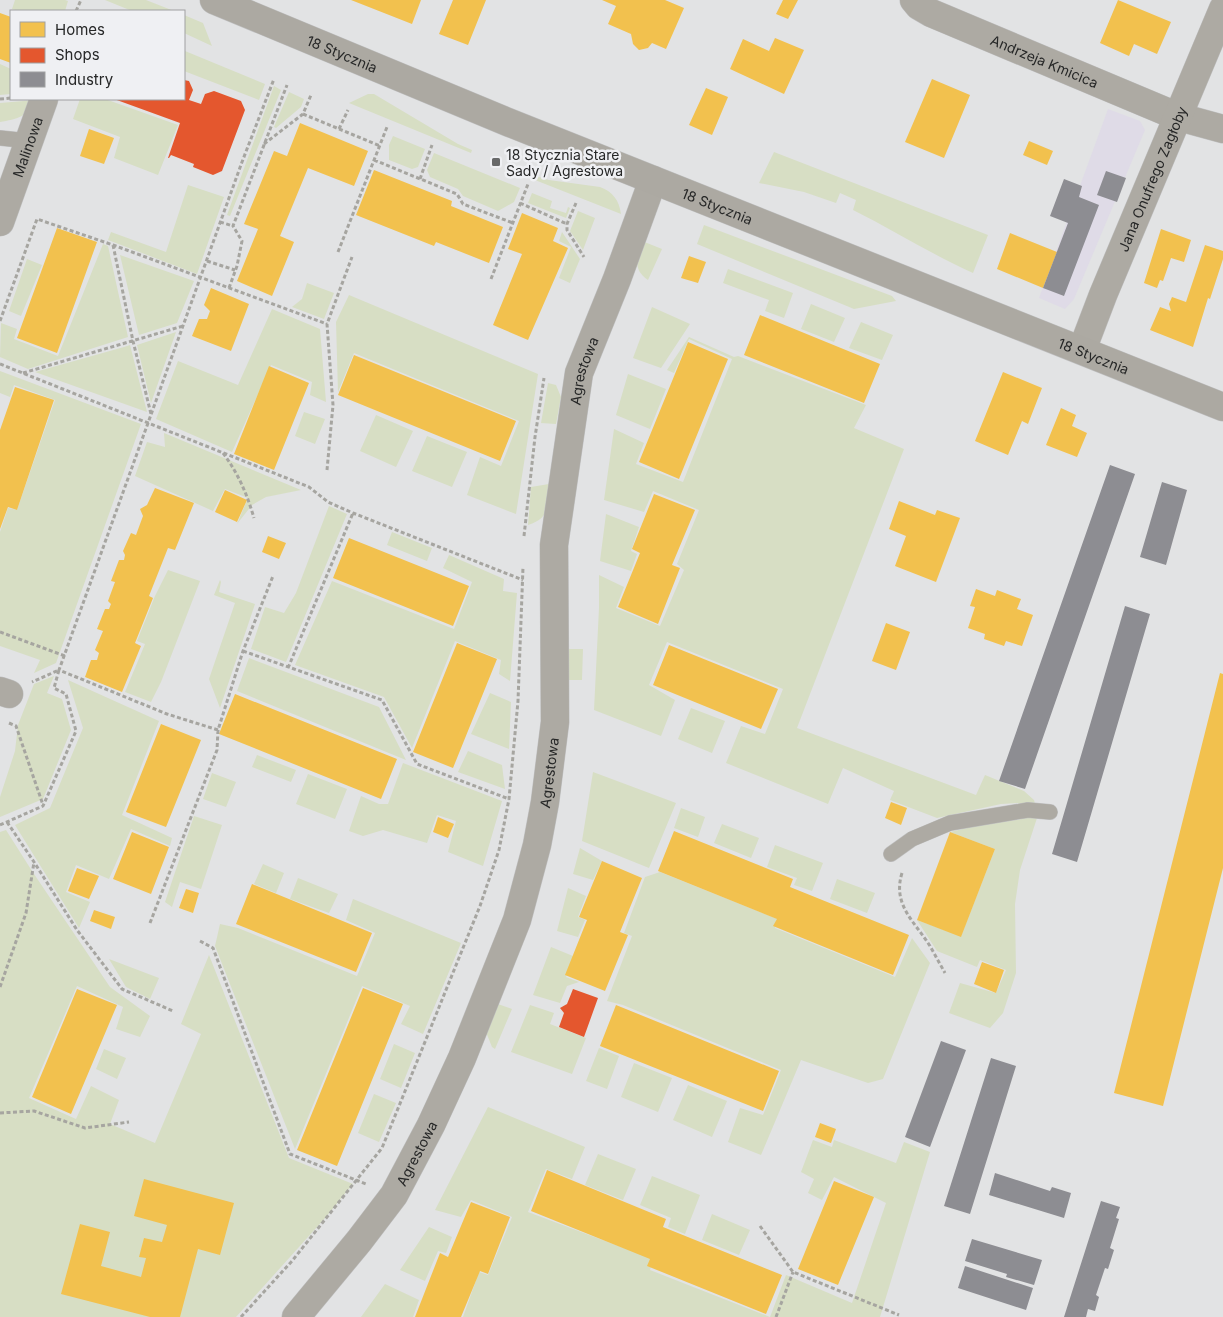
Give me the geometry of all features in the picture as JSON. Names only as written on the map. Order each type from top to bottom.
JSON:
[{"type":"main road","name":"18 Stycznia","points":[[214,0],[653,180],[1223,407]]},
{"type":"street","name":"Andrzeja Kmicica","points":[[914,0],[919,6],[931,13],[1179,117],[1223,129]]},
{"type":"street","name":"Jana Onufrego Zagłoby","points":[[1082,350],[1223,8]]},
{"type":"street","name":"Malinowa","points":[[0,222],[44,100]]},
{"type":"street","name":"Agrestowa","points":[[296,1317],[359,1241],[394,1195],[431,1125],[462,1058],[517,920],[545,802],[555,722],[554,545],[580,373],[653,180]]},
{"type":"lane","points":[[0,138],[29,141]]},
{"type":"lane","points":[[891,854],[912,839],[950,823],[1028,810],[1050,812]]},
{"type":"path","points":[[0,825],[43,806],[76,731],[66,694],[54,688],[59,670],[206,260],[274,79]]},
{"type":"path","points":[[233,226],[287,85]]},
{"type":"path","points":[[264,144],[303,114],[311,95]]},
{"type":"path","points":[[339,129],[348,110]]},
{"type":"path","points":[[303,114],[380,146]]},
{"type":"path","points":[[338,252],[387,126]]},
{"type":"path","points":[[420,179],[432,145]]},
{"type":"path","points":[[374,160],[456,194],[463,204],[513,223]]},
{"type":"path","points":[[491,279],[528,184]]},
{"type":"path","points":[[520,203],[567,224]]},
{"type":"path","points":[[576,203],[567,224],[567,230],[584,257]]},
{"type":"path","points":[[0,321],[37,219],[327,324]]},
{"type":"path","points":[[220,222],[233,226],[242,241],[229,288]]},
{"type":"path","points":[[113,245],[133,341],[152,415]]},
{"type":"path","points":[[327,470],[333,405],[327,324],[352,257]]},
{"type":"path","points":[[206,260],[235,270]]},
{"type":"path","points":[[23,373],[183,326]]},
{"type":"path","points":[[0,364],[308,487],[328,502],[353,513],[523,580]]},
{"type":"path","points":[[524,544],[534,437],[544,378]]},
{"type":"path","points":[[223,453],[248,495],[254,518]]},
{"type":"path","points":[[288,668],[353,513]]},
{"type":"path","points":[[241,1317],[292,1261],[382,1148],[480,906],[499,850],[509,799],[518,701],[524,562]]},
{"type":"path","points":[[150,923],[217,750],[218,730],[243,651],[273,576]]},
{"type":"path","points":[[0,632],[65,656]]},
{"type":"path","points":[[243,651],[382,700],[417,764],[509,799]]},
{"type":"path","points":[[13,689],[59,670],[167,714],[218,730]]},
{"type":"path","points":[[8,723],[16,726],[43,806]]},
{"type":"path","points":[[7,822],[77,930],[122,989],[172,1011]]},
{"type":"path","points":[[912,839],[899,881],[899,892],[909,918],[930,945],[945,973]]},
{"type":"path","points":[[0,987],[26,913],[34,862]]},
{"type":"path","points":[[200,941],[213,948],[290,1154],[394,1195]]},
{"type":"path","points":[[0,1112],[34,1111],[85,1128],[130,1122]]},
{"type":"path","points":[[760,1226],[793,1272],[898,1315]]},
{"type":"path","points":[[776,1317],[793,1272]]},
{"type":"shaded area","points":[[1108,109],[1140,121],[1145,130],[1074,299],[1065,309],[1039,298]]},
{"type":"green space","points":[[15,0],[68,1],[65,10],[12,9]]},
{"type":"green space","points":[[105,0],[146,0],[171,10],[130,10]]},
{"type":"green space","points":[[185,15],[203,23],[212,46],[185,33]]},
{"type":"green space","points":[[185,51],[265,84],[259,100],[185,71]]},
{"type":"green space","points":[[0,64],[10,69],[10,94],[0,95]]},
{"type":"green space","points":[[274,86],[281,90],[230,216],[227,215]]},
{"type":"green space","points":[[289,92],[304,99],[301,107],[276,128],[274,127]]},
{"type":"green space","points":[[368,94],[374,94],[458,144],[472,150],[471,153],[349,103]]},
{"type":"green space","points":[[35,100],[25,114],[12,120],[0,122],[0,103]]},
{"type":"green space","points":[[80,100],[108,100],[178,125],[158,175],[114,158],[120,137],[73,119]]},
{"type":"green space","points":[[393,136],[425,149],[418,167],[412,169],[389,160],[389,145]]},
{"type":"green space","points":[[774,152],[988,235],[973,273],[853,210],[856,200],[840,193],[836,203],[804,192],[759,183]]},
{"type":"green space","points":[[434,153],[520,188],[514,202],[498,211],[463,196],[458,189],[430,177],[427,170]]},
{"type":"green space","points":[[536,176],[549,180],[605,189],[615,197],[621,214],[535,180]]},
{"type":"green space","points":[[188,185],[224,197],[197,274],[108,240],[111,232],[166,252]]},
{"type":"green space","points":[[532,193],[552,201],[550,208],[566,213],[568,207],[570,208],[566,218],[528,203]]},
{"type":"green space","points":[[578,211],[595,218],[583,250],[570,231]]},
{"type":"green space","points":[[704,225],[892,296],[896,301],[854,309],[697,244]]},
{"type":"green space","points":[[562,232],[580,259],[570,283],[559,278],[571,247],[559,241]]},
{"type":"green space","points":[[642,241],[662,249],[648,280],[640,272],[637,262]]},
{"type":"green space","points":[[103,244],[108,246],[128,337],[28,369],[0,357],[1,323],[17,329],[14,339],[58,356]]},
{"type":"green space","points":[[120,255],[194,281],[177,323],[139,335]]},
{"type":"green space","points":[[27,259],[42,265],[21,316],[9,311]]},
{"type":"green space","points":[[728,269],[793,293],[784,318],[765,311],[769,300],[723,283]]},
{"type":"green space","points":[[307,283],[334,293],[324,319],[292,307],[302,299]]},
{"type":"green space","points":[[349,295],[538,374],[516,514],[467,495],[480,457],[501,466],[519,421],[354,353],[338,392],[336,322]]},
{"type":"green space","points":[[811,304],[845,318],[834,342],[801,329]]},
{"type":"green space","points":[[652,307],[690,324],[661,368],[633,358]]},
{"type":"green space","points":[[272,309],[320,329],[326,402],[310,395],[312,382],[271,365],[232,452],[156,419],[178,361],[238,385]]},
{"type":"green space","points":[[861,322],[893,335],[882,360],[849,348]]},
{"type":"green space","points":[[176,332],[151,403],[137,345]]},
{"type":"green space","points":[[689,337],[734,357],[738,356],[866,405],[854,428],[904,449],[797,728],[976,795],[985,775],[1024,791],[1034,800],[1038,815],[1020,870],[1015,904],[1016,973],[1003,1013],[990,1028],[949,1013],[960,983],[996,993],[1006,970],[980,960],[977,967],[937,951],[917,920],[961,936],[995,849],[950,832],[980,825],[1022,819],[1018,803],[1001,804],[937,818],[890,800],[894,791],[843,768],[828,804],[726,763],[741,726],[765,734],[783,689],[667,642],[649,685],[675,700],[661,736],[594,710],[599,575],[624,587],[616,608],[660,626],[684,570],[677,564],[699,510],[653,491],[644,512],[604,500],[614,429],[644,443],[636,464],[683,482],[732,359],[689,339],[674,373],[667,370]]},
{"type":"green space","points":[[130,345],[147,412],[35,372],[124,347]]},
{"type":"green space","points":[[0,371],[141,424],[56,663],[34,673],[40,660],[0,646],[0,532],[8,508],[17,510],[55,400],[14,385],[10,397],[0,393]]},
{"type":"green space","points":[[628,374],[666,389],[650,429],[616,415]]},
{"type":"green space","points":[[548,383],[556,385],[561,397],[556,424],[541,423]]},
{"type":"green space","points":[[304,412],[325,419],[315,444],[295,436]]},
{"type":"green space","points":[[376,415],[413,431],[396,467],[360,451]]},
{"type":"green space","points":[[164,433],[301,490],[266,497],[252,505],[237,524],[248,498],[225,489],[213,511],[135,476],[147,442],[165,447]]},
{"type":"green space","points":[[427,436],[467,452],[452,487],[412,471]]},
{"type":"green space","points":[[549,484],[547,509],[541,518],[528,525],[531,487]]},
{"type":"green space","points":[[329,506],[347,514],[286,662],[251,649],[265,607],[284,613],[296,593]]},
{"type":"green space","points":[[606,514],[639,527],[631,551],[637,554],[631,571],[600,561]]},
{"type":"green space","points":[[392,532],[432,548],[427,561],[387,545]]},
{"type":"green space","points":[[449,555],[504,579],[503,591],[517,593],[510,681],[499,674],[501,660],[455,641],[412,748],[384,697],[295,665],[332,581],[454,629],[472,582],[443,568]]},
{"type":"green space","points":[[168,570],[200,581],[161,682],[151,702],[125,692],[145,644],[137,641],[155,596]]},
{"type":"green space","points":[[220,580],[219,592],[255,604],[220,708],[209,679],[235,603],[214,595]]},
{"type":"green space","points":[[567,649],[583,649],[582,680],[564,680]]},
{"type":"green space","points":[[249,658],[379,707],[406,760],[237,691]]},
{"type":"green space","points":[[54,676],[47,693],[62,699],[71,730],[43,799],[0,817],[0,797],[15,751],[18,725],[34,684]]},
{"type":"green space","points":[[68,680],[159,721],[122,815],[172,838],[170,846],[131,829],[109,879],[76,865],[66,892],[90,902],[79,928],[15,825],[50,808],[83,728]]},
{"type":"green space","points":[[490,693],[511,702],[509,749],[471,734]]},
{"type":"green space","points":[[691,708],[725,721],[712,753],[678,739]]},
{"type":"green space","points":[[468,751],[502,765],[505,789],[458,772]]},
{"type":"green space","points":[[257,755],[296,770],[291,782],[252,767]]},
{"type":"green space","points":[[403,763],[502,801],[483,866],[448,852],[456,821],[437,815],[427,843],[383,830],[363,836],[349,831],[361,796],[379,804],[388,804]]},
{"type":"green space","points":[[593,772],[676,803],[649,868],[582,841]]},
{"type":"green space","points":[[212,773],[236,782],[226,807],[203,799]]},
{"type":"green space","points":[[308,774],[347,789],[335,819],[296,804]]},
{"type":"green space","points":[[681,808],[705,817],[698,837],[674,828]]},
{"type":"green space","points":[[194,816],[222,825],[201,889],[180,882],[172,907],[165,902]]},
{"type":"green space","points":[[722,824],[759,838],[751,858],[714,843]]},
{"type":"green space","points":[[6,830],[110,987],[150,1016],[140,1037],[116,1029],[123,1007],[77,986],[29,1098],[76,1119],[91,1086],[119,1100],[110,1124],[155,1143],[201,1034],[181,1024],[209,955],[289,1158],[353,1184],[326,1217],[236,1317],[0,1317],[0,832]]},
{"type":"green space","points":[[775,845],[823,863],[812,891],[794,885],[797,878],[767,867]]},
{"type":"green space","points":[[580,848],[602,861],[593,880],[573,874]]},
{"type":"green space","points":[[263,864],[284,873],[276,893],[254,884]]},
{"type":"green space","points":[[660,872],[778,919],[775,928],[895,977],[912,938],[930,963],[883,1079],[868,1083],[801,1060],[761,1155],[728,1142],[740,1108],[763,1115],[781,1070],[623,1005],[607,1001],[632,936],[624,933],[645,877]]},
{"type":"green space","points":[[298,878],[338,894],[329,913],[290,899]]},
{"type":"green space","points":[[837,879],[875,893],[867,913],[830,899]]},
{"type":"green space","points":[[568,888],[586,896],[578,917],[585,920],[578,937],[557,931]]},
{"type":"green space","points":[[353,899],[461,943],[423,1034],[401,1024],[410,1006],[362,986],[295,1149],[215,946],[220,924],[238,928],[357,976],[375,933],[346,920]]},
{"type":"green space","points":[[551,947],[573,956],[566,977],[579,982],[567,986],[560,1003],[533,995]]},
{"type":"green space","points":[[109,959],[159,978],[150,999],[126,987]]},
{"type":"green space","points":[[495,1003],[512,1009],[495,1049],[492,1047],[486,1032]]},
{"type":"green space","points":[[530,1005],[554,1013],[550,1024],[586,1038],[572,1074],[511,1052]]},
{"type":"green space","points":[[394,1044],[415,1053],[401,1088],[380,1079]]},
{"type":"green space","points":[[599,1048],[619,1056],[607,1089],[586,1081]]},
{"type":"green space","points":[[104,1049],[126,1058],[117,1079],[96,1069]]},
{"type":"green space","points":[[634,1063],[672,1078],[658,1112],[621,1097]]},
{"type":"green space","points":[[688,1085],[727,1101],[712,1137],[673,1120]]},
{"type":"green space","points":[[374,1094],[396,1103],[379,1142],[358,1133]]},
{"type":"green space","points":[[488,1107],[585,1147],[572,1179],[546,1169],[528,1212],[653,1259],[650,1270],[770,1317],[463,1317],[479,1272],[488,1275],[512,1217],[471,1200],[461,1217],[435,1210]]},
{"type":"green space","points":[[813,1140],[832,1147],[834,1140],[896,1163],[904,1142],[930,1152],[880,1317],[770,1317],[786,1275],[852,1303],[886,1203],[834,1177],[822,1200],[808,1193],[814,1179],[801,1172]]},
{"type":"green space","points":[[598,1154],[636,1169],[623,1200],[585,1185]]},
{"type":"green space","points":[[652,1176],[700,1195],[685,1234],[668,1227],[671,1218],[640,1205]]},
{"type":"green space","points":[[712,1214],[750,1230],[739,1255],[702,1240]]},
{"type":"green space","points":[[429,1227],[452,1237],[446,1253],[438,1251],[425,1281],[400,1270]]},
{"type":"green space","points":[[385,1284],[419,1300],[413,1317],[361,1317]]},
{"type":"building: Homes","points":[[351,0],[421,0],[412,24]]},
{"type":"building: Homes","points":[[453,0],[486,0],[468,45],[439,34]]},
{"type":"building: Homes","points":[[602,0],[665,0],[684,8],[666,49],[652,43],[648,48],[639,50],[633,44],[631,34],[608,24],[616,6]]},
{"type":"building: Homes","points":[[783,0],[798,0],[788,19],[776,14]]},
{"type":"building: Homes","points":[[1118,0],[1171,22],[1157,54],[1134,44],[1129,56],[1100,43]]},
{"type":"building: Homes","points":[[0,13],[10,17],[10,63],[0,59]]},
{"type":"building: Homes","points":[[775,38],[804,50],[784,94],[730,69],[743,39],[769,51]]},
{"type":"building: Homes","points":[[932,79],[970,95],[944,158],[905,142]]},
{"type":"building: Homes","points":[[706,88],[728,97],[712,135],[689,125]]},
{"type":"building: Homes","points":[[300,123],[368,151],[354,186],[308,168],[280,236],[294,242],[272,296],[237,281],[258,229],[244,224],[274,151],[287,156]]},
{"type":"building: Homes","points":[[89,129],[114,138],[104,164],[80,156]]},
{"type":"building: Homes","points":[[1029,141],[1053,151],[1047,165],[1023,155]]},
{"type":"building: Homes","points":[[374,170],[452,201],[451,206],[503,227],[489,263],[436,242],[434,246],[356,215]]},
{"type":"building: Homes","points":[[522,213],[558,228],[553,241],[568,248],[528,340],[493,325],[522,254],[508,249]]},
{"type":"building: Homes","points":[[57,228],[97,242],[57,353],[17,338]]},
{"type":"building: Homes","points":[[1161,229],[1191,240],[1184,262],[1171,258],[1163,281],[1160,280],[1157,288],[1144,283]]},
{"type":"building: Homes","points":[[1010,233],[1057,252],[1043,288],[997,269]]},
{"type":"building: Homes","points":[[1205,245],[1223,251],[1223,259],[1210,299],[1208,298],[1193,347],[1150,330],[1160,307],[1171,311],[1169,304],[1172,297],[1186,302]]},
{"type":"building: Homes","points":[[689,256],[706,262],[698,283],[681,278]]},
{"type":"building: Homes","points":[[211,288],[249,304],[231,351],[192,336],[199,319],[207,319],[210,311],[204,305]]},
{"type":"building: Homes","points":[[760,315],[880,364],[864,403],[744,355]]},
{"type":"building: Homes","points":[[688,342],[728,359],[679,479],[639,462]]},
{"type":"building: Homes","points":[[354,355],[516,421],[500,461],[338,395]]},
{"type":"building: Homes","points":[[269,366],[309,383],[274,470],[234,454]]},
{"type":"building: Homes","points":[[1003,372],[1042,388],[1028,424],[1022,421],[1008,455],[975,441]]},
{"type":"building: Homes","points":[[15,387],[54,400],[17,510],[8,507],[0,529],[0,430]]},
{"type":"building: Homes","points":[[1061,408],[1076,415],[1072,426],[1087,433],[1077,457],[1046,445]]},
{"type":"building: Homes","points":[[155,488],[194,503],[175,550],[168,548],[149,596],[153,598],[135,643],[141,646],[122,692],[85,677],[91,660],[97,660],[99,653],[95,650],[103,631],[97,629],[105,609],[109,609],[111,604],[108,601],[115,582],[111,581],[119,560],[124,560],[125,555],[123,551],[131,533],[136,535],[143,516],[140,509],[147,505]]},
{"type":"building: Homes","points":[[225,490],[247,500],[237,522],[215,512]]},
{"type":"building: Homes","points":[[654,494],[695,510],[672,565],[680,568],[658,624],[618,607],[640,553],[632,549]]},
{"type":"building: Homes","points":[[899,501],[935,515],[937,510],[960,518],[936,582],[895,566],[906,536],[889,529]]},
{"type":"building: Homes","points":[[268,536],[286,543],[279,559],[262,552]]},
{"type":"building: Homes","points":[[349,538],[469,586],[453,626],[333,578]]},
{"type":"building: Homes","points":[[976,589],[995,596],[997,590],[1021,599],[1017,609],[1033,615],[1022,646],[1006,641],[1004,646],[984,639],[985,634],[968,628],[975,607],[970,606]]},
{"type":"building: Homes","points":[[886,623],[910,632],[896,670],[872,661]]},
{"type":"building: Homes","points":[[457,643],[497,659],[453,768],[413,752]]},
{"type":"building: Homes","points":[[669,645],[778,689],[761,729],[653,685]]},
{"type":"building: Homes","points":[[1220,673],[1223,674],[1223,868],[1163,1106],[1114,1093]]},
{"type":"building: Homes","points":[[235,694],[397,759],[381,799],[219,734]]},
{"type":"building: Homes","points":[[161,724],[201,740],[166,827],[126,812]]},
{"type":"building: Homes","points":[[891,802],[907,808],[901,825],[885,818]]},
{"type":"building: Homes","points":[[438,817],[454,824],[448,838],[433,832]]},
{"type":"building: Homes","points":[[674,831],[793,879],[790,887],[909,935],[893,975],[773,926],[777,919],[658,871]]},
{"type":"building: Homes","points":[[132,832],[169,847],[151,894],[113,879]]},
{"type":"building: Homes","points":[[950,832],[995,849],[961,937],[917,920]]},
{"type":"building: Homes","points":[[602,861],[642,878],[620,932],[628,935],[605,991],[565,975],[587,920],[579,917]]},
{"type":"building: Homes","points":[[77,868],[99,876],[89,899],[68,891]]},
{"type":"building: Homes","points":[[252,884],[372,933],[356,972],[236,924]]},
{"type":"building: Homes","points":[[186,889],[199,893],[193,913],[179,908]]},
{"type":"building: Homes","points":[[94,910],[115,917],[111,929],[90,921]]},
{"type":"building: Homes","points":[[982,962],[1004,970],[996,993],[974,984]]},
{"type":"building: Homes","points":[[363,988],[403,1004],[337,1166],[297,1150]]},
{"type":"building: Homes","points":[[77,989],[117,1005],[71,1114],[32,1097]]},
{"type":"building: Homes","points":[[616,1005],[779,1071],[763,1111],[600,1046]]},
{"type":"building: Homes","points":[[820,1123],[836,1129],[831,1143],[815,1137]]},
{"type":"building: Homes","points":[[547,1170],[666,1219],[663,1227],[782,1275],[766,1314],[647,1266],[650,1259],[531,1211]]},
{"type":"building: Homes","points":[[144,1179],[234,1203],[220,1255],[198,1249],[180,1317],[150,1317],[61,1294],[80,1224],[110,1232],[101,1266],[141,1277],[146,1258],[139,1257],[144,1238],[162,1242],[167,1225],[134,1216]]},
{"type":"building: Homes","points":[[834,1181],[874,1197],[838,1285],[798,1269]]},
{"type":"building: Homes","points":[[471,1202],[510,1217],[488,1274],[480,1271],[461,1317],[415,1317],[440,1253],[448,1257]]},
{"type":"building: Shops","points":[[185,80],[189,81],[193,90],[189,100],[201,104],[205,94],[214,91],[241,101],[245,110],[222,171],[213,175],[193,167],[194,164],[171,155],[168,158],[180,123],[117,100],[185,100]]},
{"type":"building: Shops","points":[[573,989],[598,998],[584,1037],[559,1027],[564,1013],[560,1008],[567,1004]]},
{"type":"building: Industry","points":[[1106,171],[1126,178],[1117,202],[1097,195]]},
{"type":"building: Industry","points":[[1064,179],[1082,186],[1079,197],[1099,205],[1064,296],[1043,288],[1068,223],[1050,216]]},
{"type":"building: Industry","points":[[1110,465],[1135,474],[1025,789],[999,781]]},
{"type":"building: Industry","points":[[1162,482],[1187,490],[1166,565],[1140,557]]},
{"type":"building: Industry","points":[[1125,606],[1150,614],[1077,862],[1052,854]]},
{"type":"building: Industry","points":[[941,1041],[966,1050],[930,1147],[905,1137]]},
{"type":"building: Industry","points":[[991,1058],[1016,1066],[970,1214],[944,1206]]},
{"type":"building: Industry","points":[[995,1173],[1050,1191],[1052,1187],[1071,1193],[1064,1218],[989,1195]]},
{"type":"building: Industry","points":[[1101,1201],[1120,1207],[1116,1218],[1119,1219],[1110,1248],[1114,1250],[1108,1269],[1105,1268],[1096,1295],[1099,1297],[1095,1311],[1088,1309],[1086,1317],[1064,1317]]},
{"type":"building: Industry","points":[[972,1239],[1042,1260],[1034,1285],[1006,1277],[1007,1274],[965,1261]]},
{"type":"building: Industry","points":[[965,1266],[1033,1288],[1026,1310],[958,1288]]},
{"type":"place","name":"18 Stycznia Stare Sady / Agrestowa","points":[[496,162]]}]
